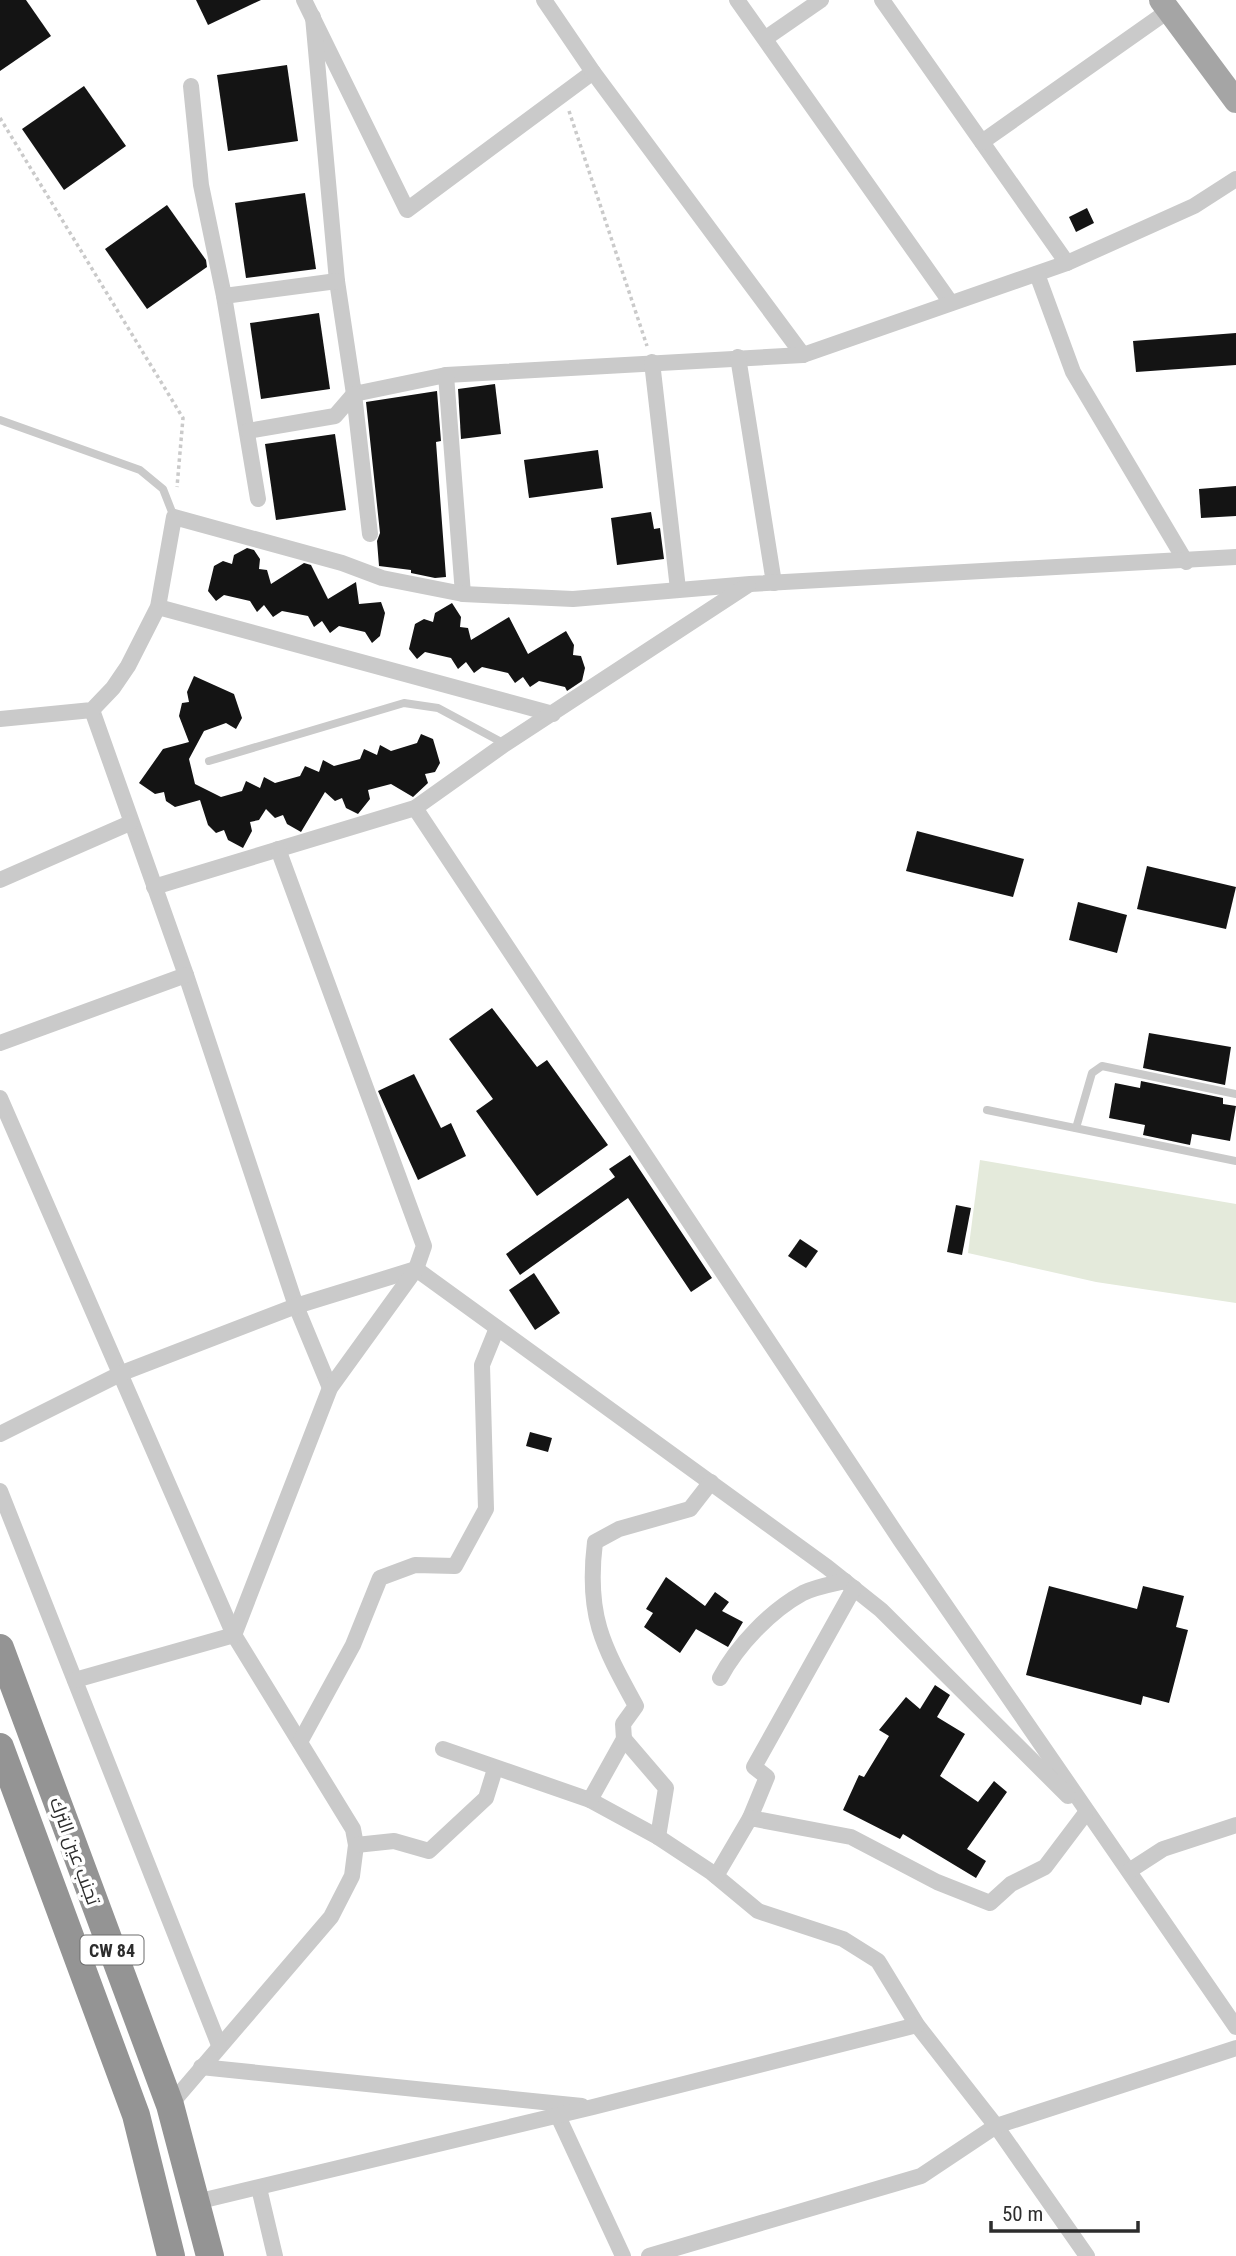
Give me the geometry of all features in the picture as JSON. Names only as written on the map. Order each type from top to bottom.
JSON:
[{"type":"highway","name":"تجنب عين الترك","points":[[0,1648],[170,2105],[210,2256]]},
{"type":"highway","name":"تجنب عين الترك","points":[[0,1747],[136,2115],[171,2256]]},
{"type":"main road","points":[[1164,6],[1236,101]]},
{"type":"street","points":[[304,0],[407,211],[593,72]]},
{"type":"street","points":[[544,0],[593,72],[803,355]]},
{"type":"street","points":[[737,0],[951,303]]},
{"type":"street","points":[[766,38],[821,0]]},
{"type":"street","points":[[882,0],[1067,263]]},
{"type":"street","points":[[982,142],[1164,6]]},
{"type":"street","points":[[313,17],[337,281],[354,394],[370,534]]},
{"type":"street","points":[[191,86],[201,185],[224,296],[258,499]]},
{"type":"street","points":[[248,431],[335,416],[354,394],[446,375],[738,356],[803,355],[1067,263],[1194,206],[1236,179]]},
{"type":"street","points":[[1037,274],[1073,372],[1186,562]]},
{"type":"street","points":[[224,296],[337,281]]},
{"type":"street","points":[[738,356],[774,583]]},
{"type":"street","points":[[652,362],[678,589]]},
{"type":"street","points":[[446,375],[463,594]]},
{"type":"street","points":[[0,719],[92,710],[128,666],[158,607],[174,517],[342,562],[382,578],[463,594],[573,599],[750,584],[1186,562],[1236,557]]},
{"type":"street","points":[[154,887],[415,808],[505,744],[750,584]]},
{"type":"street","points":[[158,607],[553,714]]},
{"type":"street","points":[[92,710],[186,975],[296,1306],[330,1388]]},
{"type":"street","points":[[415,808],[901,1541],[1236,2026]]},
{"type":"street","points":[[0,880],[130,823]]},
{"type":"street","points":[[234,1635],[330,1388],[416,1269],[424,1246],[278,849]]},
{"type":"street","points":[[0,1043],[186,975]]},
{"type":"street","points":[[0,1098],[234,1635],[353,1829],[356,1844],[352,1876],[331,1917],[170,2105]]},
{"type":"street","points":[[416,1269],[711,1482],[881,1610],[1100,1829]]},
{"type":"street","points":[[0,1434],[122,1373],[296,1306],[416,1269]]},
{"type":"street","points":[[300,1742],[353,1645],[380,1578],[415,1565],[455,1566],[486,1509],[482,1365],[497,1328]]},
{"type":"street","points":[[590,1800],[624,1739],[623,1724],[636,1706],[596,1626],[592,1568],[594,1542],[619,1529],[690,1509],[711,1482]]},
{"type":"street","points":[[0,1491],[219,2045]]},
{"type":"street","points":[[720,1678],[731,1656],[804,1592],[849,1584]]},
{"type":"street","points":[[716,1876],[750,1818],[767,1777],[754,1767],[849,1584]]},
{"type":"street","points":[[75,1680],[234,1635]]},
{"type":"street","points":[[624,1739],[666,1788],[658,1837]]},
{"type":"street","points":[[443,1749],[590,1800],[658,1837],[716,1876],[758,1911],[843,1940],[878,1961],[917,2025],[996,2126],[1087,2256]]},
{"type":"street","points":[[356,1844],[394,1841],[429,1851],[486,1798],[495,1769]]},
{"type":"street","points":[[750,1818],[851,1837],[937,1882],[990,1903],[1011,1884],[1045,1867],[1084,1814]]},
{"type":"street","points":[[1129,1871],[1163,1849],[1236,1825]]},
{"type":"street","points":[[1212,1993],[1236,2007]]},
{"type":"street","points":[[196,2202],[558,2116],[917,2025]]},
{"type":"street","points":[[649,2256],[921,2176],[996,2126],[1236,2048]]},
{"type":"street","points":[[201,2067],[593,2107]]},
{"type":"street","points":[[558,2116],[623,2256]]},
{"type":"street","points":[[259,2188],[275,2256]]},
{"type":"lane","points":[[0,420],[140,470],[163,489],[174,517]]},
{"type":"lane","points":[[209,761],[404,703],[438,708],[505,744]]},
{"type":"lane","points":[[1076,1128],[1092,1073],[1102,1066],[1236,1094]]},
{"type":"lane","points":[[987,1110],[1236,1161]]},
{"type":"path","points":[[564,94],[652,362]]},
{"type":"path","points":[[0,118],[183,418],[174,517]]},
{"type":"green space","points":[[980,1160],[1236,1204],[1236,1303],[1096,1282],[968,1253]]},
{"type":"building","points":[[0,0],[26,0],[51,36],[0,71]]},
{"type":"building","points":[[196,0],[261,0],[208,25]]},
{"type":"building","points":[[287,65],[298,141],[228,151],[217,75]]},
{"type":"building","points":[[84,86],[126,146],[64,190],[22,129]]},
{"type":"building","points":[[305,193],[316,269],[246,278],[235,203]]},
{"type":"building","points":[[167,205],[206,260],[207,267],[147,309],[105,249]]},
{"type":"building","points":[[1087,208],[1094,223],[1076,232],[1069,217]]},
{"type":"building","points":[[319,313],[330,389],[261,399],[250,323]]},
{"type":"building","points":[[1236,333],[1236,365],[1136,372],[1133,341]]},
{"type":"building","points":[[495,384],[501,434],[461,439],[458,389]]},
{"type":"building","points":[[437,391],[441,441],[436,442],[446,577],[435,578],[411,573],[411,570],[379,566],[377,541],[380,533],[366,402]]},
{"type":"building","points":[[335,434],[346,510],[276,520],[265,444]]},
{"type":"building","points":[[598,450],[603,488],[529,498],[524,460]]},
{"type":"building","points":[[1236,486],[1236,516],[1201,518],[1199,489]]},
{"type":"building","points":[[651,512],[654,529],[660,528],[664,559],[617,565],[611,518]]},
{"type":"building","points":[[247,548],[254,550],[260,559],[259,569],[267,570],[271,584],[304,563],[311,565],[328,599],[356,582],[359,604],[381,602],[385,613],[380,636],[372,643],[365,632],[339,626],[330,633],[322,621],[314,627],[308,616],[282,611],[273,617],[264,605],[257,612],[250,601],[224,595],[216,601],[208,591],[214,566],[223,561],[232,564],[234,555]]},
{"type":"building","points":[[452,603],[461,617],[460,627],[468,628],[471,640],[509,617],[528,654],[566,631],[574,645],[573,655],[581,656],[585,668],[582,681],[567,691],[565,687],[539,681],[530,687],[523,677],[515,683],[508,673],[482,667],[474,673],[466,662],[458,669],[451,658],[425,652],[417,659],[409,649],[415,624],[424,619],[433,622],[435,613]]},
{"type":"building","points":[[194,676],[234,694],[242,718],[236,729],[226,723],[204,731],[189,759],[195,784],[221,797],[242,791],[246,781],[260,788],[264,777],[275,783],[300,776],[305,766],[319,772],[323,760],[334,766],[360,759],[364,749],[377,755],[380,745],[391,751],[417,743],[421,734],[433,739],[440,763],[435,772],[425,774],[428,783],[413,797],[391,784],[368,790],[370,799],[358,814],[346,808],[342,798],[335,801],[325,792],[301,832],[287,824],[283,815],[275,818],[266,809],[259,820],[250,822],[252,831],[243,848],[228,840],[224,830],[216,833],[208,825],[200,800],[175,807],[166,801],[164,792],[155,794],[139,783],[163,749],[189,742],[179,716],[182,703],[189,702],[187,692]]},
{"type":"building","points":[[917,831],[1024,859],[1013,897],[906,871]]},
{"type":"building","points":[[1147,866],[1236,887],[1226,929],[1137,909]]},
{"type":"building","points":[[1078,902],[1127,915],[1117,953],[1069,940]]},
{"type":"building","points":[[492,1008],[537,1067],[547,1060],[608,1145],[537,1196],[476,1111],[493,1099],[449,1039]]},
{"type":"building","points":[[1149,1033],[1231,1047],[1225,1085],[1143,1068]]},
{"type":"building","points":[[414,1074],[441,1128],[451,1123],[466,1156],[418,1180],[378,1091]]},
{"type":"building","points":[[1141,1081],[1223,1098],[1223,1104],[1236,1106],[1230,1141],[1192,1134],[1190,1145],[1143,1135],[1145,1125],[1109,1118],[1115,1083],[1140,1088]]},
{"type":"building","points":[[630,1155],[712,1278],[691,1292],[628,1198],[520,1275],[506,1254],[615,1177],[609,1169]]},
{"type":"building","points":[[956,1205],[971,1208],[962,1255],[947,1252]]},
{"type":"building","points":[[800,1239],[818,1251],[806,1268],[788,1256]]},
{"type":"building","points":[[534,1273],[560,1313],[535,1330],[509,1290]]},
{"type":"building","points":[[530,1432],[552,1438],[548,1452],[526,1446]]},
{"type":"building","points":[[666,1577],[705,1606],[715,1592],[729,1602],[722,1611],[743,1622],[728,1647],[696,1629],[680,1653],[644,1627],[653,1613],[646,1609]]},
{"type":"building","points":[[1049,1586],[1137,1609],[1143,1586],[1184,1596],[1176,1627],[1188,1630],[1169,1703],[1143,1696],[1141,1705],[1026,1675]]},
{"type":"building","points":[[935,1685],[950,1695],[937,1717],[965,1734],[940,1776],[978,1802],[994,1781],[1007,1792],[967,1849],[986,1861],[976,1878],[903,1834],[900,1839],[843,1810],[859,1775],[864,1777],[889,1736],[879,1730],[906,1697],[920,1709]]}]
